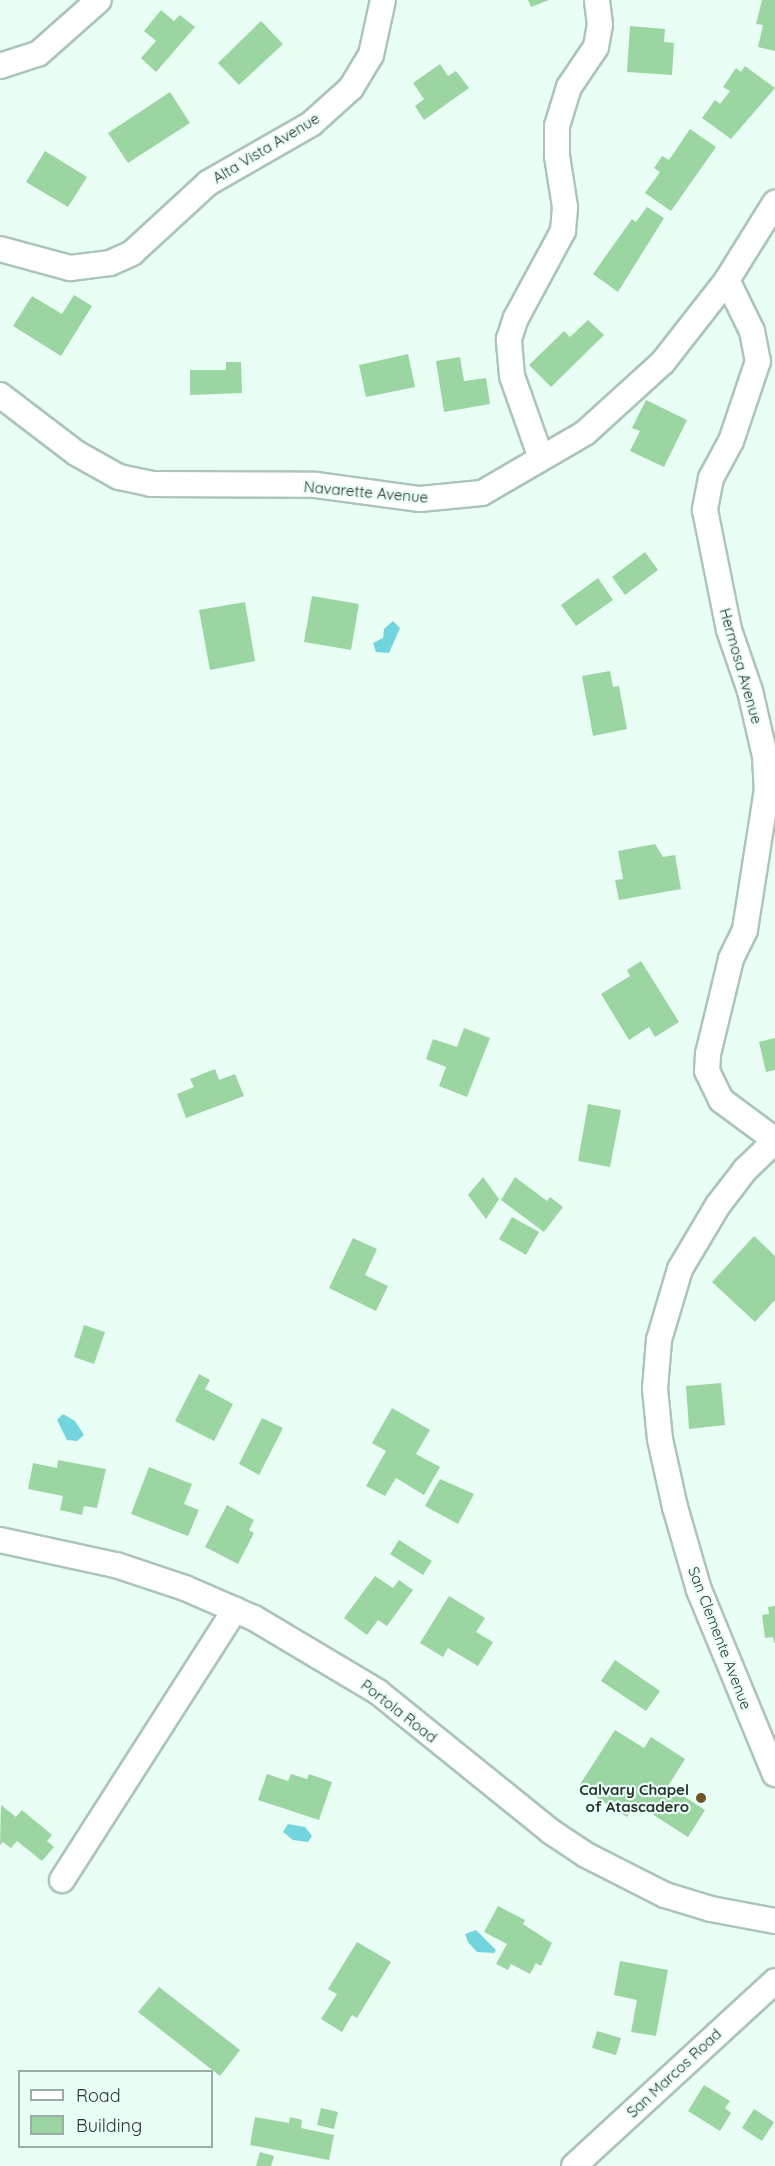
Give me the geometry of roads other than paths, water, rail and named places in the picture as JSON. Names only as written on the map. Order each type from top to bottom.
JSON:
[{"type":"street","points":[[0,66],[38,54],[99,0]]},
{"type":"street","name":"Alta Vista Avenue","points":[[0,249],[70,268],[110,263],[132,253],[208,183],[311,123],[351,88],[363,73],[375,45],[383,0]]},
{"type":"street","points":[[541,458],[512,376],[509,339],[516,318],[563,231],[565,207],[557,156],[557,126],[569,87],[589,63],[596,47],[600,26],[597,0]]},
{"type":"street","name":"Navarette Avenue","points":[[0,395],[76,453],[119,477],[151,484],[316,485],[420,499],[482,493],[585,433],[663,362],[727,280],[775,202]]},
{"type":"street","name":"Hermosa Avenue","points":[[727,280],[752,331],[758,360],[731,441],[711,478],[705,510],[729,630],[750,691],[765,756],[767,789],[745,930],[731,959],[708,1054],[707,1071],[721,1100],[775,1140]]},
{"type":"street","name":"San Clemente Avenue","points":[[775,1140],[745,1170],[718,1205],[680,1269],[658,1340],[655,1389],[660,1438],[675,1507],[699,1590],[775,1774]]},
{"type":"street","name":"Portola Road","points":[[0,1540],[116,1565],[235,1610],[315,1652],[378,1692],[550,1831],[586,1855],[665,1894],[711,1909],[775,1921]]},
{"type":"street","points":[[62,1880],[235,1610]]},
{"type":"street","name":"San Marcos Road","points":[[574,2166],[775,1981]]},
{"type":"water","points":[[393,621],[400,628],[389,653],[376,652],[373,643],[383,638],[384,629]]},
{"type":"water","points":[[63,1414],[75,1421],[84,1435],[77,1441],[67,1440],[57,1420]]},
{"type":"water","points":[[288,1824],[305,1827],[312,1836],[308,1842],[293,1840],[283,1832]]},
{"type":"water","points":[[476,1930],[496,1950],[494,1953],[477,1952],[468,1942],[465,1934]]},
{"type":"place","name":"Calvary Chapel of Atascadero","points":[[701,1798]]}]
